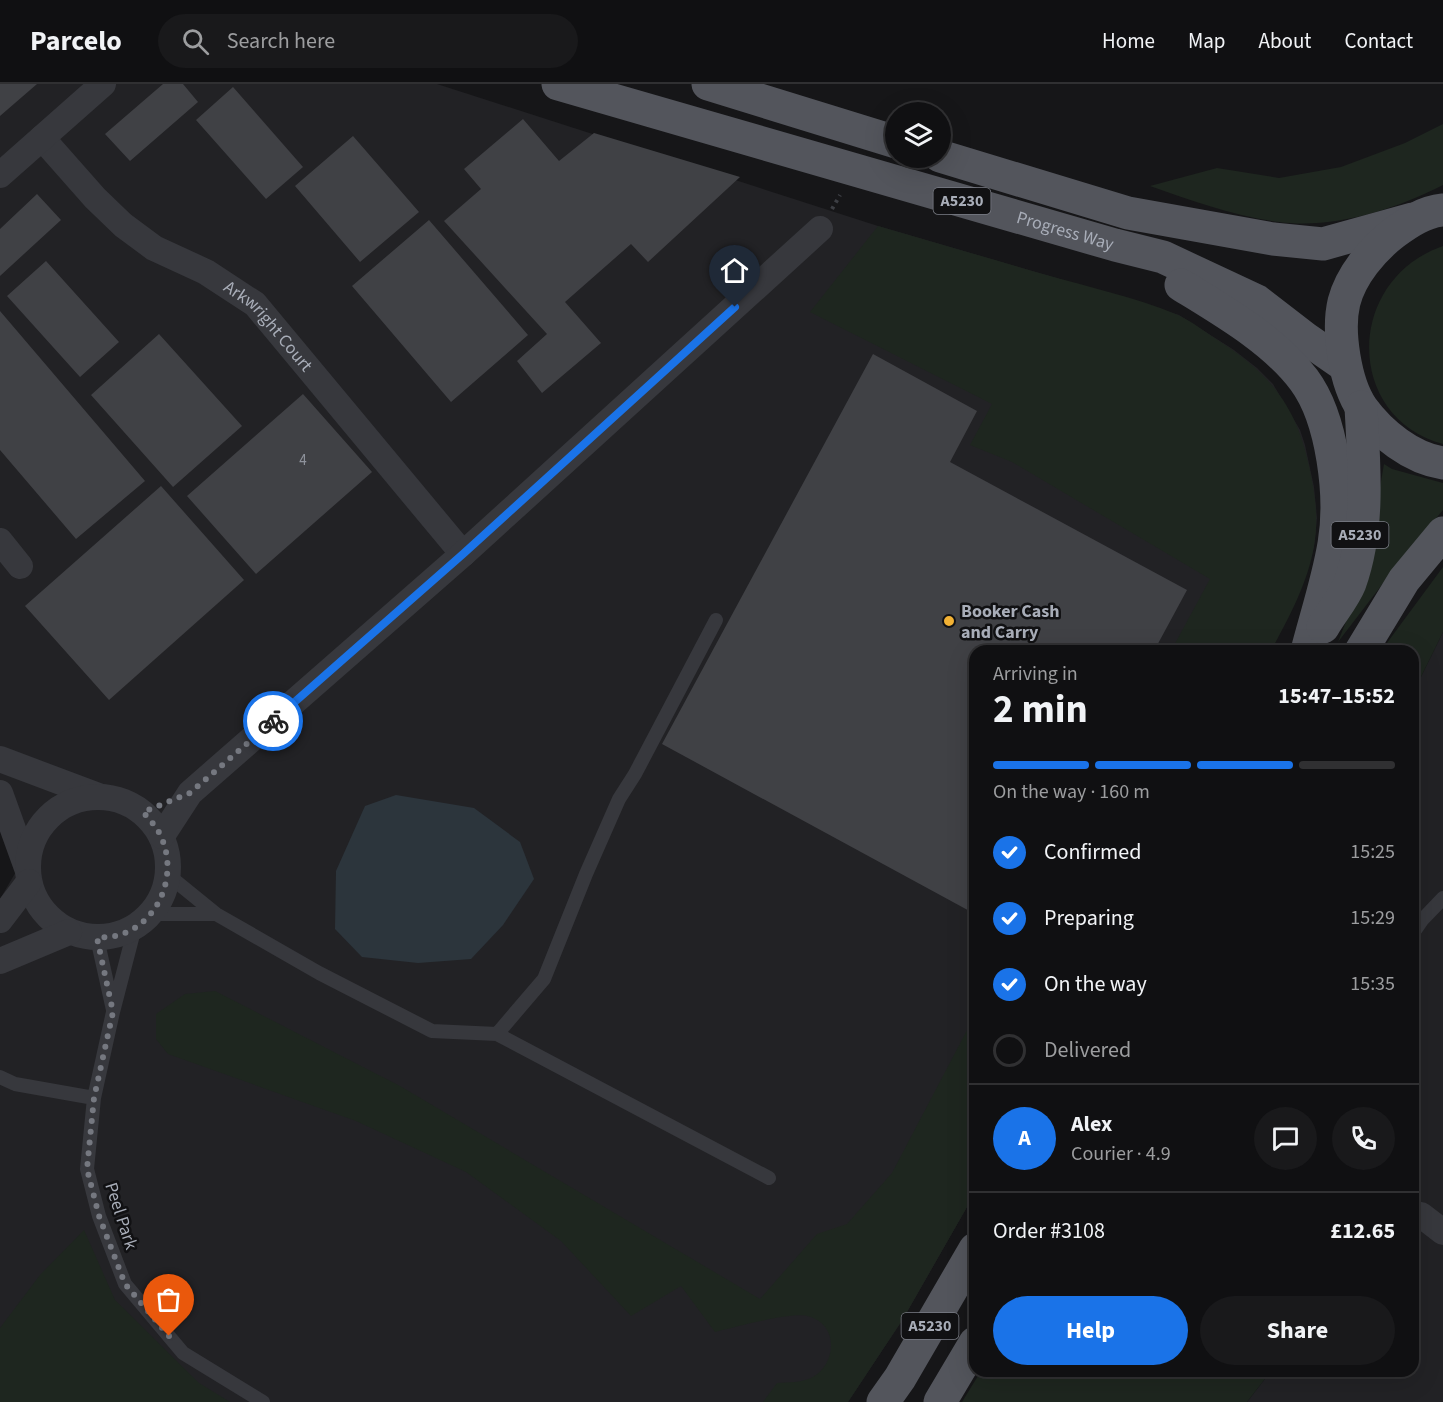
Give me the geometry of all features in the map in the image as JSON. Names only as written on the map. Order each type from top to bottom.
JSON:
[{"type":"main road","name":"Progress Way","points":[[558,84],[1163,257],[1257,301],[1344,365]]},
{"type":"main road","points":[[708,84],[885,139]]},
{"type":"main road","name":"Progress Way","points":[[951,159],[1128,213],[1273,239],[1323,244],[1428,214]]},
{"type":"main road","name":"A5230","points":[[1428,214],[1378,245],[1354,280],[1345,301],[1342,322],[1344,365],[1361,406],[1391,440],[1430,461],[1443,463]]},
{"type":"main road","name":"A5230","points":[[1115,245],[1220,308],[1269,344],[1304,381],[1318,410],[1333,460],[1337,486],[1334,544],[1309,645]]},
{"type":"main road","name":"A5230","points":[[1311,645],[1349,585],[1356,556],[1365,497],[1361,406]]},
{"type":"main road","points":[[1365,645],[1404,580],[1443,533]]},
{"type":"main road","name":"A5230","points":[[883,1402],[900,1378],[969,1259]]},
{"type":"main road","name":"A5230","points":[[940,1402],[969,1353]]},
{"type":"street","points":[[0,175],[103,84]]},
{"type":"street","name":"Arkwright Court","points":[[42,138],[95,198],[123,225],[154,248],[206,272],[255,304],[463,554]]},
{"type":"street","points":[[162,836],[190,793],[463,554],[820,229]]},
{"type":"street","points":[[0,541],[20,566]]},
{"type":"street","points":[[0,759],[101,796],[123,801],[143,812],[162,836],[168,855],[168,875],[163,896],[143,921],[117,936],[97,938],[69,932],[51,920],[37,903],[0,794]]},
{"type":"street","points":[[143,812],[190,793]]},
{"type":"street","points":[[0,920],[28,875],[31,846],[41,825],[57,809],[78,799],[101,796]]},
{"type":"street","points":[[0,961],[69,932]]},
{"type":"street","points":[[1421,1215],[1443,1232]]},
{"type":"lane","points":[[497,1034],[544,979],[619,799],[635,774],[716,620]]},
{"type":"lane","points":[[168,875],[216,915],[319,973],[432,1031],[497,1034],[769,1178]]},
{"type":"lane","points":[[1419,924],[1443,898]]},
{"type":"lane","points":[[143,921],[216,915]]},
{"type":"lane","name":"Peel Park","points":[[143,921],[113,1012],[94,1098],[87,1169],[99,1216],[125,1284],[183,1353],[263,1402]]},
{"type":"lane","points":[[97,938],[113,1012]]},
{"type":"lane","points":[[0,1077],[15,1084],[94,1098]]},
{"type":"shaded area","points":[[0,84],[437,84],[878,226],[1179,315],[1234,350],[1273,384],[1300,430],[1305,445],[1314,487],[1317,518],[1314,547],[1306,574],[1274,645],[969,645],[969,1204],[903,1319],[848,1402],[0,1402],[0,899],[31,846],[0,784]]},
{"type":"shaded area","points":[[1443,124],[1443,185],[1384,210],[1363,216],[1321,223],[1279,222],[1229,212],[1150,186],[1217,168],[1279,178],[1341,167],[1405,143]]},
{"type":"shaded area","points":[[878,226],[1162,309],[1197,326],[1234,351],[1265,377],[1288,407],[1303,444],[1315,496],[1315,536],[1311,560],[1297,600],[1274,645],[1174,645],[1210,579],[1012,462],[970,445],[992,404],[810,312]]},
{"type":"shaded area","points":[[1443,246],[1443,444],[1411,429],[1387,406],[1374,378],[1369,348],[1374,316],[1388,287],[1411,263]]},
{"type":"shaded area","points":[[1384,464],[1392,469],[1443,483],[1443,510],[1404,556],[1338,642],[1365,573]]},
{"type":"shaded area","points":[[1443,567],[1443,632],[1419,681],[1419,645],[1385,645]]},
{"type":"shaded area","points":[[1443,632],[1443,1402],[1247,1402],[1266,1377],[1419,1377],[1419,681]]},
{"type":"shaded area","points":[[396,795],[474,808],[520,842],[534,879],[503,925],[471,959],[418,963],[362,957],[335,929],[336,871],[365,806]]},
{"type":"shaded area","points":[[215,991],[400,1086],[760,1299],[817,1234],[847,1224],[892,1173],[969,1026],[969,1204],[903,1319],[848,1402],[763,1402],[777,1383],[809,1379],[821,1371],[827,1363],[831,1344],[829,1335],[825,1327],[817,1320],[807,1316],[788,1316],[715,1332],[681,1286],[631,1316],[561,1241],[466,1172],[356,1121],[168,1054],[156,1039],[156,1014],[185,994]]},
{"type":"shaded area","points":[[84,1230],[115,1300],[199,1383],[230,1402],[0,1402],[0,1328],[40,1275]]},
{"type":"shaded area","points":[[977,1377],[1266,1377],[1247,1402],[962,1402]]},
{"type":"building","points":[[0,84],[37,84],[0,116]]},
{"type":"building","points":[[163,84],[183,84],[198,102],[130,161],[105,134]]},
{"type":"building","points":[[233,87],[303,167],[266,199],[196,120]]},
{"type":"building","points":[[523,119],[559,161],[594,133],[740,177],[648,262],[631,244],[565,302],[601,343],[542,393],[517,361],[547,334],[444,221],[481,189],[464,169]]},
{"type":"building","points":[[353,136],[419,212],[360,262],[295,186]]},
{"type":"building","points":[[37,194],[61,220],[0,276],[0,229]]},
{"type":"building","points":[[429,220],[528,335],[451,402],[352,286]]},
{"type":"building","points":[[46,261],[119,342],[80,377],[7,296]]},
{"type":"building","points":[[0,311],[145,481],[76,539],[0,450]]},
{"type":"building","points":[[159,334],[242,426],[173,487],[91,395]]},
{"type":"building","name":"Booker Cash and Carry","points":[[873,354],[977,411],[950,462],[1187,590],[1157,645],[969,645],[969,911],[662,744]]},
{"type":"building","points":[[303,394],[372,472],[256,574],[187,496]]},
{"type":"building","points":[[161,486],[244,580],[109,700],[25,606]]},
{"type":"way so far","points":[[169,1336],[125,1284],[99,1216],[87,1169],[94,1098],[113,1012],[97,938],[117,936],[135,927],[151,914],[163,896],[168,875],[168,855],[162,836],[143,812],[190,793],[273,721]]},
{"type":"place","name":"Booker Cash and Carry","points":[[949,621]]},
{"type":"route","points":[[273,721],[463,554],[735,307]]}]
